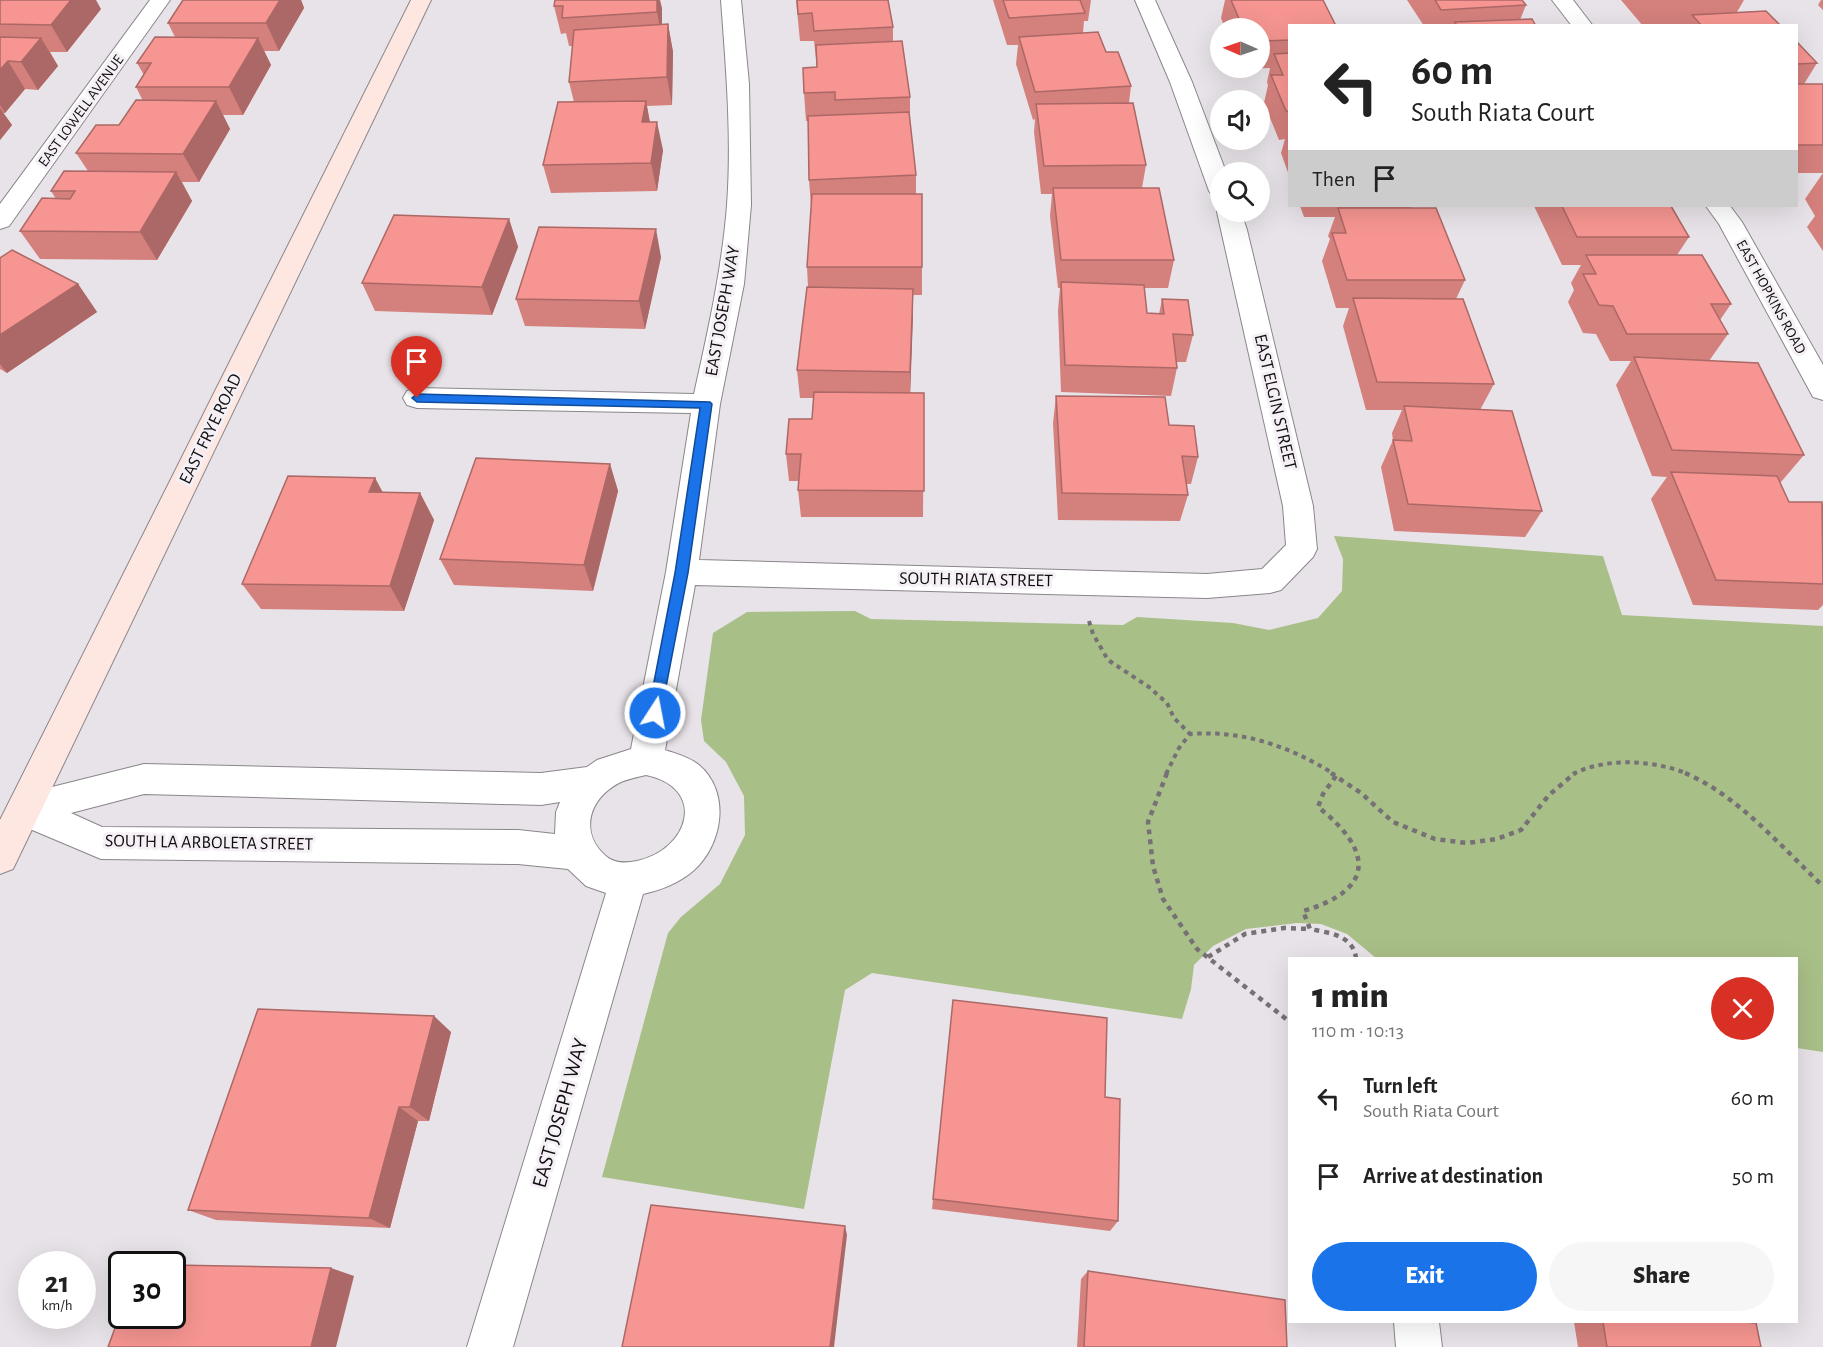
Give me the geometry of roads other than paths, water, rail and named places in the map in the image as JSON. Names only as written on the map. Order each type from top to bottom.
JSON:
[{"type":"street","name":"EAST LOWELL AVENUE","points":[[0,221],[160,0]]},
{"type":"street","name":"EAST FRYE ROAD","points":[[0,857],[421,0]]},
{"type":"street","name":"EAST JOSEPH WAY","points":[[646,760],[682,573],[706,404],[731,284],[739,205],[738,84],[731,0]]},
{"type":"street","points":[[1145,0],[1181,82],[1210,162]]},
{"type":"street","points":[[1562,0],[1581,24]]},
{"type":"street","name":"EAST HOPKINS ROAD","points":[[1719,207],[1730,222],[1823,390]]},
{"type":"street","name":"EAST ELGIN STREET","points":[[1232,222],[1298,506],[1302,549],[1270,581]]},
{"type":"street","points":[[417,398],[706,404]]},
{"type":"street","name":"SOUTH RIATA STREET","points":[[682,573],[1207,586],[1270,581]]},
{"type":"street","points":[[646,760],[672,766],[692,780],[700,794],[704,810],[702,826],[694,843],[675,863],[648,877],[629,879],[608,877],[590,867],[576,853],[570,835],[571,816],[578,798],[590,782],[607,770],[627,763],[646,760]]},
{"type":"street","points":[[24,810],[144,779],[541,789],[590,782]]},
{"type":"street","name":"SOUTH LA ARBOLETA STREET","points":[[24,810],[101,843],[518,847],[576,853]]},
{"type":"street","name":"EAST JOSEPH WAY","points":[[490,1347],[629,879]]},
{"type":"street","points":[[1416,1323],[1419,1347]]}]
